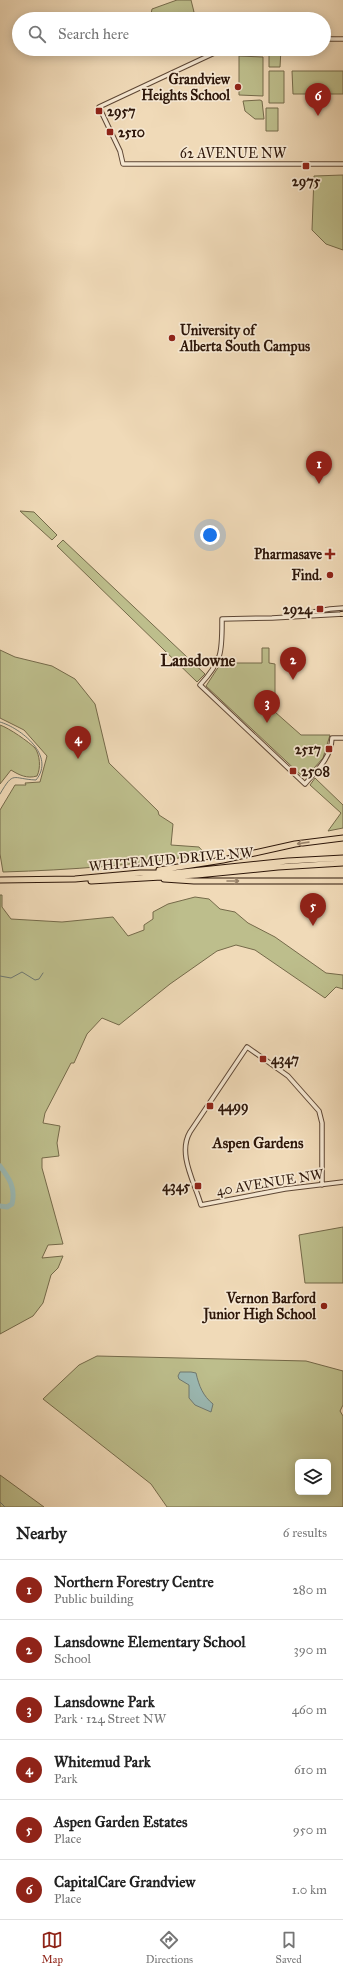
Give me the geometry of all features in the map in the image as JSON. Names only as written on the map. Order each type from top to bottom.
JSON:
[{"type":"highway","points":[[138,875],[223,860],[295,844],[343,838]]},
{"type":"highway","name":"WHITEMUD DRIVE NW","points":[[0,881],[75,879],[173,873],[288,861],[343,858]]},
{"type":"highway","name":"WHITEMUD DRIVE NW","points":[[138,875],[198,875],[278,867],[343,863]]},
{"type":"highway","points":[[138,875],[194,881],[343,882]]},
{"type":"highway","points":[[311,881],[343,885]]},
{"type":"street","points":[[331,39],[343,39]]},
{"type":"street","name":"62 AVENUE NW","points":[[208,56],[99,107],[120,151],[123,164],[343,164]]},
{"type":"street","points":[[343,612],[290,617],[222,619],[219,660],[213,670],[200,685],[304,784],[325,761],[330,749],[332,738],[343,738]]},
{"type":"street","name":"40 AVENUE NW","points":[[322,1185],[322,1123],[319,1111],[288,1076],[247,1047],[187,1138],[185,1154],[201,1205],[280,1190],[322,1185],[343,1182]]},
{"type":"green space","points":[[177,0],[191,0],[194,12],[151,12],[152,9]]},
{"type":"green space","points":[[239,56],[263,57],[263,96],[239,95]]},
{"type":"green space","points":[[269,56],[281,56],[280,67],[269,67]]},
{"type":"green space","points":[[269,71],[284,71],[284,103],[269,103]]},
{"type":"green space","points":[[292,71],[343,71],[343,94],[293,94]]},
{"type":"green space","points":[[243,101],[262,101],[264,119],[255,119],[245,111]]},
{"type":"green space","points":[[266,108],[278,108],[278,131],[266,131]]},
{"type":"green space","points":[[343,175],[343,250],[326,244],[312,230],[314,176]]},
{"type":"green space","points":[[20,511],[34,512],[57,535],[52,540]]},
{"type":"green space","points":[[63,540],[205,674],[197,682],[57,546]]},
{"type":"green space","points":[[262,648],[269,648],[269,663],[275,664],[275,712],[301,735],[330,735],[323,758],[306,777],[303,777],[206,686],[221,663],[262,663]]},
{"type":"green space","points":[[0,650],[15,657],[52,666],[75,679],[95,704],[109,763],[158,811],[159,815],[173,824],[171,845],[199,847],[205,854],[104,866],[3,872],[0,854],[0,810],[15,785],[26,785],[25,783],[40,782],[47,756],[24,730],[0,718]]},
{"type":"green space","points":[[0,725],[19,735],[35,748],[38,754],[39,762],[37,776],[23,776],[11,770],[0,784]]},
{"type":"green space","points":[[315,778],[343,805],[343,828],[328,831],[341,813],[310,785]]},
{"type":"green space","points":[[0,895],[2,895],[2,907],[11,919],[62,922],[113,917],[128,936],[144,930],[144,925],[153,919],[153,912],[168,904],[195,897],[209,899],[220,909],[235,912],[248,923],[275,937],[326,973],[343,975],[343,989],[336,987],[325,998],[255,950],[236,945],[217,951],[170,984],[119,1025],[102,1018],[87,1034],[74,1063],[71,1063],[45,1113],[43,1123],[60,1126],[57,1143],[59,1156],[42,1158],[42,1168],[63,1244],[48,1245],[42,1258],[63,1256],[58,1268],[51,1275],[43,1303],[33,1316],[0,1334]]},
{"type":"green space","points":[[343,1227],[343,1283],[305,1283],[299,1235]]},
{"type":"green space","points":[[97,1356],[306,1361],[343,1371],[343,1405],[340,1411],[343,1416],[343,1507],[167,1507],[151,1484],[43,1399],[79,1365]]},
{"type":"green space","points":[[0,1475],[44,1507],[0,1507]]},
{"type":"water","points":[[180,1372],[196,1373],[202,1390],[213,1404],[211,1412],[195,1405],[189,1398],[189,1385],[179,1379],[178,1376]]},
{"type":"waterway","points":[[0,722],[17,730],[26,737],[39,753],[42,762],[41,771],[36,780],[18,778],[11,779],[0,794]]},
{"type":"waterway","points":[[0,976],[11,978],[22,972],[35,980],[39,979],[43,973]]},
{"type":"waterway","points":[[0,1166],[9,1179],[13,1193],[12,1204],[7,1207],[0,1206]]},
{"type":"waterway","points":[[0,1502],[5,1507]]},
{"type":"place","name":"Grandview Heights School","points":[[238,87]]},
{"type":"place","name":"2957","points":[[99,111]]},
{"type":"place","name":"CapitalCare Grandview","points":[[318,116]]},
{"type":"place","name":"2510","points":[[110,132]]},
{"type":"place","name":"2975","points":[[306,166]]},
{"type":"place","name":"University of Alberta South Campus","points":[[172,338]]},
{"type":"place","name":"Northern Forestry Centre","points":[[319,484]]},
{"type":"place","name":"Pharmasave","points":[[330,554]]},
{"type":"place","name":"Find.","points":[[330,575]]},
{"type":"place","name":"2924","points":[[320,609]]},
{"type":"place","name":"Lansdowne Elementary School","points":[[293,680]]},
{"type":"place","name":"Lansdowne Park","points":[[267,723]]},
{"type":"place","name":"2517","points":[[329,749]]},
{"type":"place","name":"Whitemud Park","points":[[78,759]]},
{"type":"place","name":"2508","points":[[293,771]]},
{"type":"place","name":"Aspen Garden Estates","points":[[313,926]]},
{"type":"place","name":"4347","points":[[263,1059]]},
{"type":"place","name":"4499","points":[[210,1106]]},
{"type":"place","name":"4345","points":[[198,1186]]},
{"type":"place","name":"Vernon Barford Junior High School","points":[[324,1306]]},
{"type":"district","name":"Lansdowne","points":[[198,660]]},
{"type":"district","name":"Aspen Gardens","points":[[258,1143]]}]
